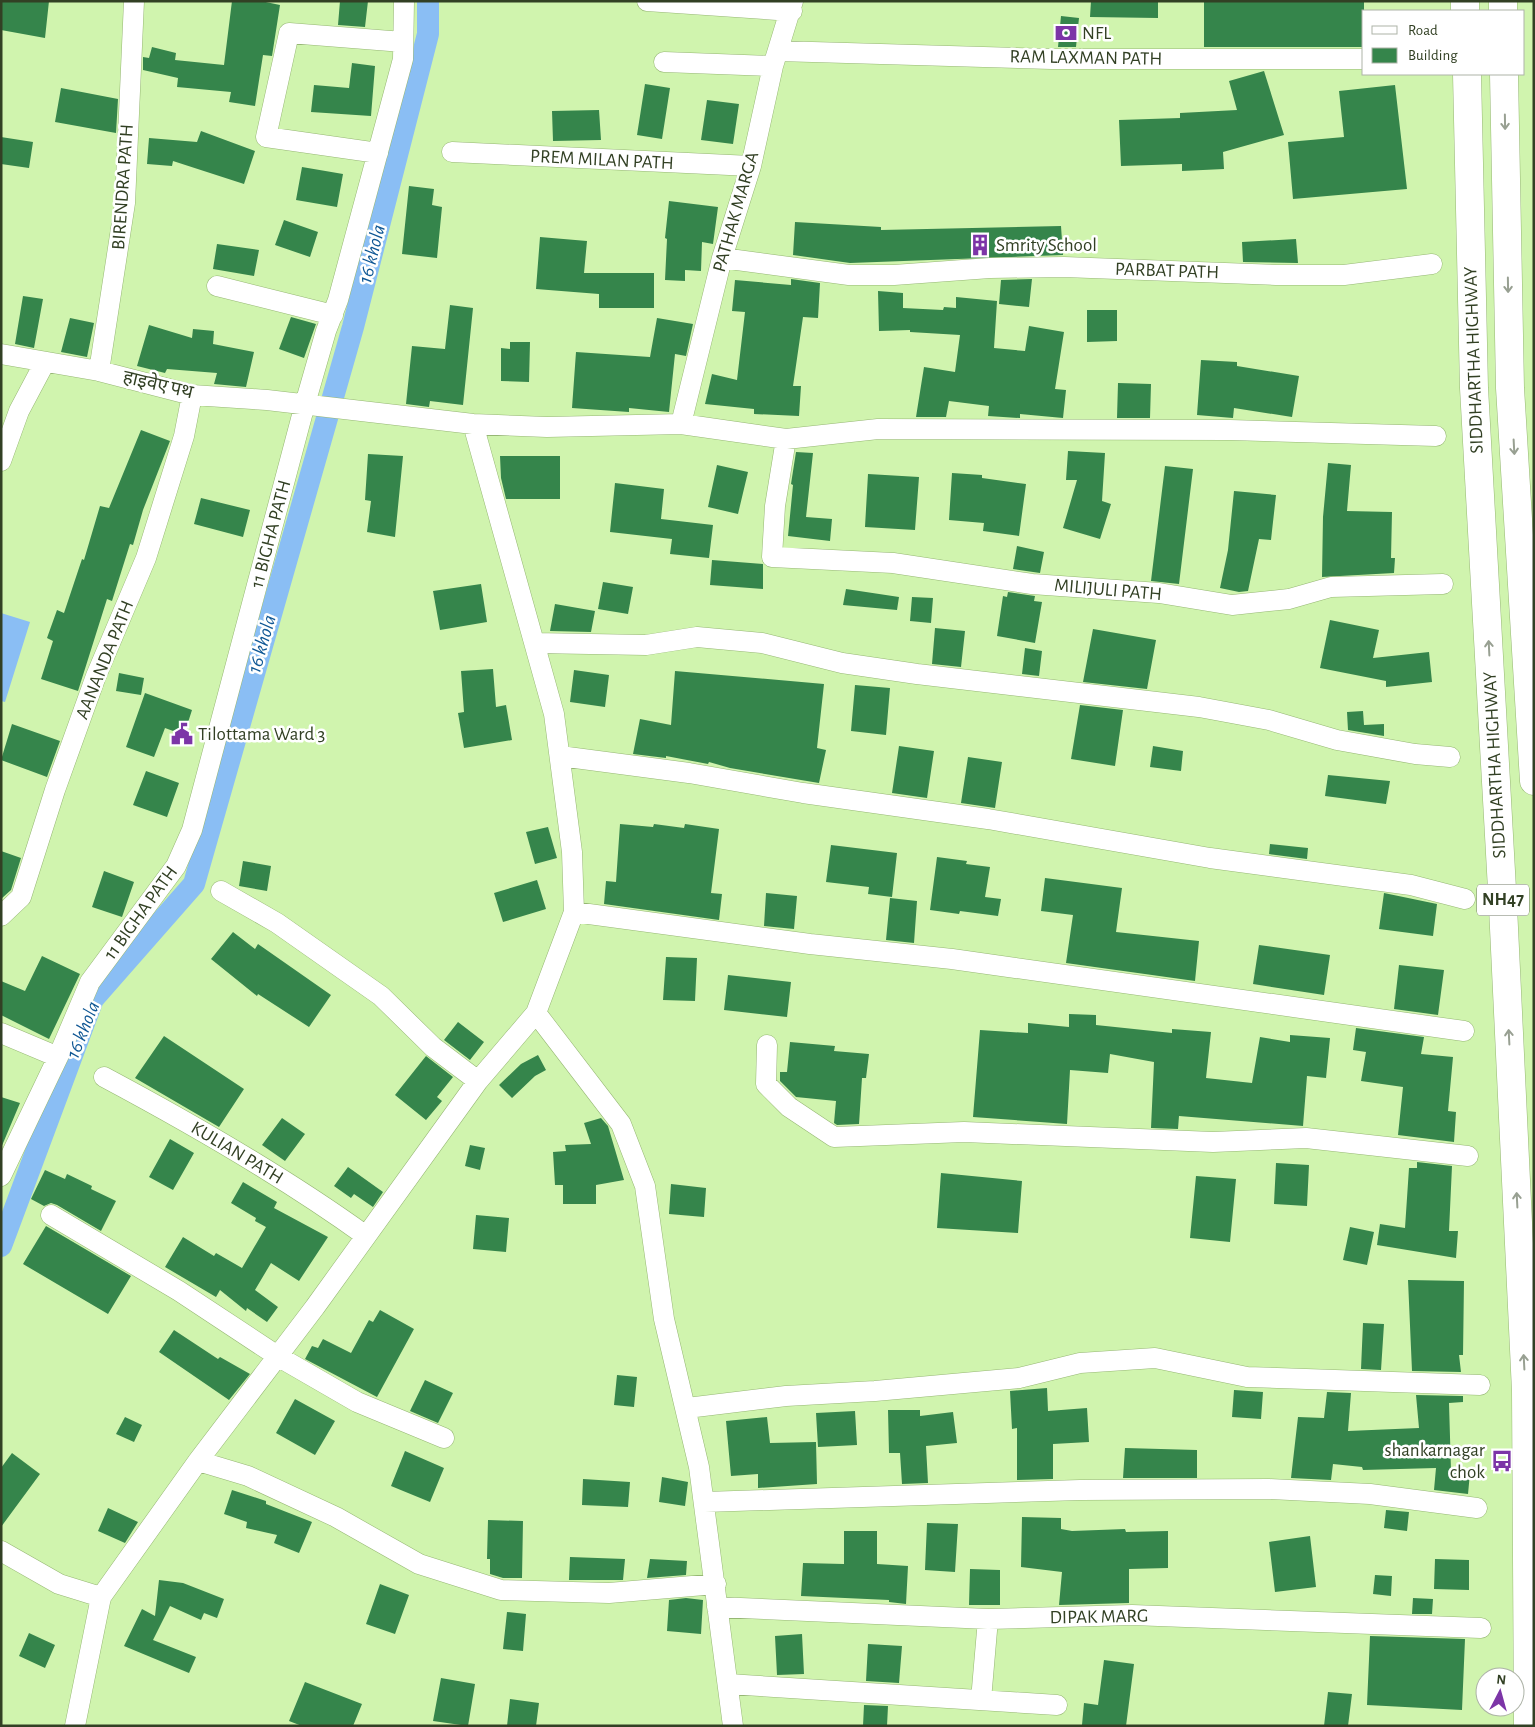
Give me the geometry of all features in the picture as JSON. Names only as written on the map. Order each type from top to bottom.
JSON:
[{"type":"highway","name":"SIDDHARTHA HIGHWAY","points":[[1467,75],[1474,388],[1503,897],[1526,1391],[1528,1726]]},
{"type":"highway","name":"SIDDHARTHA HIGHWAY","points":[[1504,75],[1510,388],[1534,781]]},
{"type":"street","name":"BIRENDRA PATH","points":[[99,371],[125,203],[134,1]]},
{"type":"street","name":"11 BIGHA PATH","points":[[1,1176],[58,1057],[90,982],[176,866],[192,830],[311,404],[333,315],[403,59],[404,1]]},
{"type":"street","points":[[647,1],[793,6]]},
{"type":"street","name":"PATHAK MARGA","points":[[680,424],[722,258],[751,166],[776,58],[793,6]]},
{"type":"street","points":[[378,153],[266,138],[289,33],[403,42]]},
{"type":"street","name":"RAM LAXMAN PATH","points":[[664,62],[776,58],[1362,59]]},
{"type":"street","name":"PREM MILAN PATH","points":[[452,152],[751,166]]},
{"type":"street","name":"PARBAT PATH","points":[[722,258],[849,275],[894,275],[990,268],[1064,267],[1276,275],[1344,275],[1432,264]]},
{"type":"street","points":[[216,286],[333,315]]},
{"type":"street","name":"हाइवेए पथ","points":[[1,354],[99,371],[192,395],[311,404],[473,424],[547,427],[680,424],[786,439],[878,428],[1230,430],[1436,436]]},
{"type":"street","points":[[1,461],[19,411],[44,362]]},
{"type":"street","name":"AANANDA PATH","points":[[1,916],[21,897],[55,790],[93,684],[146,558],[184,436],[192,395]]},
{"type":"street","points":[[74,1726],[101,1597],[198,1461],[278,1357],[478,1080],[536,1013],[574,912],[572,852],[554,714],[473,424]]},
{"type":"street","name":"MILIJULI PATH","points":[[786,439],[775,506],[772,557],[893,563],[1032,584],[1159,593],[1232,605],[1289,599],[1331,588],[1443,584]]},
{"type":"street","points":[[534,643],[646,645],[697,637],[762,644],[842,663],[917,674],[1200,707],[1268,720],[1337,740],[1415,754],[1450,757]]},
{"type":"street","points":[[560,756],[688,773],[803,793],[988,819],[1210,858],[1411,885],[1465,899]]},
{"type":"street","points":[[221,890],[277,923],[381,996],[433,1047],[478,1080]]},
{"type":"street","points":[[574,912],[810,944],[952,959],[1464,1031]]},
{"type":"street","points":[[536,1013],[583,1077],[621,1124],[645,1186],[664,1319],[687,1408],[705,1502],[732,1726]]},
{"type":"street","points":[[1,1033],[58,1057]]},
{"type":"street","points":[[767,1045],[766,1084],[789,1107],[834,1138],[964,1132],[1213,1142],[1306,1138],[1468,1156]]},
{"type":"street","name":"KULIAN PATH","points":[[104,1077],[171,1112],[318,1202],[366,1236]]},
{"type":"street","points":[[50,1215],[179,1291],[278,1357],[357,1402],[444,1438]]},
{"type":"street","points":[[687,1408],[786,1396],[875,1391],[1019,1378],[1080,1363],[1155,1358],[1247,1377],[1480,1385]]},
{"type":"street","points":[[198,1461],[248,1476],[336,1517],[419,1564],[501,1590],[609,1593],[716,1584]]},
{"type":"street","points":[[705,1502],[1080,1490],[1269,1489],[1370,1494],[1477,1508]]},
{"type":"street","points":[[1,1551],[59,1584],[101,1597]]},
{"type":"street","name":"DIPAK MARG","points":[[717,1607],[988,1619],[1132,1615],[1481,1628]]},
{"type":"street","points":[[981,1700],[988,1619]]},
{"type":"street","points":[[728,1684],[1057,1705]]},
{"type":"water","points":[[1,613],[30,622],[5,702],[1,701]]},
{"type":"building","points":[[1,1],[49,1],[45,38],[1,30]]},
{"type":"building","points":[[232,1],[261,1],[280,5],[272,56],[263,55],[255,106],[229,102],[231,92],[177,87],[178,78],[143,70],[143,57],[149,58],[152,47],[176,53],[175,60],[224,65]]},
{"type":"building","points":[[340,1],[368,1],[365,27],[338,25]]},
{"type":"building","points":[[1091,1],[1158,1],[1158,18],[1090,17]]},
{"type":"building","points":[[1204,1],[1364,1],[1364,10],[1362,10],[1362,47],[1204,47]]},
{"type":"building","points":[[1061,16],[1079,18],[1076,47],[1058,47]]},
{"type":"building","points":[[352,63],[375,66],[371,116],[311,112],[314,85],[349,88]]},
{"type":"building","points":[[1264,71],[1284,135],[1223,152],[1224,169],[1182,171],[1182,164],[1121,166],[1119,120],[1180,118],[1180,113],[1237,110],[1229,81]]},
{"type":"building","points":[[645,84],[670,88],[662,139],[637,135]]},
{"type":"building","points":[[1395,85],[1407,189],[1293,199],[1288,142],[1344,137],[1339,91]]},
{"type":"building","points":[[61,88],[118,99],[116,133],[55,122]]},
{"type":"building","points":[[707,100],[739,104],[733,144],[701,140]]},
{"type":"building","points":[[599,110],[601,140],[553,141],[552,111]]},
{"type":"building","points":[[201,131],[255,151],[244,184],[173,161],[172,166],[147,164],[149,138],[197,142]]},
{"type":"building","points":[[1,137],[33,142],[29,168],[1,164]]},
{"type":"building","points":[[302,167],[343,174],[337,207],[296,200]]},
{"type":"building","points":[[409,186],[434,189],[432,205],[442,207],[437,258],[402,254]]},
{"type":"building","points":[[669,201],[718,207],[713,244],[702,242],[701,271],[685,270],[685,281],[665,280],[667,239],[665,238]]},
{"type":"building","points":[[284,220],[318,232],[310,257],[275,245]]},
{"type":"building","points":[[795,222],[881,227],[881,230],[1061,226],[1063,255],[850,263],[793,255]]},
{"type":"building","points":[[540,237],[587,241],[584,273],[654,273],[654,308],[599,308],[599,294],[536,289]]},
{"type":"building","points":[[1296,239],[1298,263],[1243,262],[1242,242]]},
{"type":"building","points":[[217,244],[259,250],[254,276],[213,269]]},
{"type":"building","points":[[791,279],[820,283],[818,318],[803,317],[793,386],[801,386],[799,416],[754,414],[754,409],[705,404],[712,374],[737,380],[745,312],[732,311],[735,280],[791,285]]},
{"type":"building","points":[[1032,279],[1029,307],[999,304],[1001,280]]},
{"type":"building","points":[[878,291],[903,293],[903,308],[943,310],[944,307],[956,308],[956,297],[997,301],[994,348],[1025,351],[1029,326],[1064,332],[1055,389],[1066,390],[1063,418],[1020,414],[1020,418],[988,416],[989,406],[949,401],[946,417],[916,417],[924,367],[955,372],[960,335],[910,332],[910,330],[879,331]]},
{"type":"building","points":[[23,296],[43,299],[34,348],[15,344]]},
{"type":"building","points":[[450,305],[473,308],[463,405],[430,401],[429,407],[406,404],[412,346],[445,349]]},
{"type":"building","points":[[1087,310],[1117,310],[1117,341],[1087,342]]},
{"type":"building","points":[[291,317],[316,324],[304,358],[279,349]]},
{"type":"building","points":[[70,318],[94,323],[87,357],[61,352]]},
{"type":"building","points":[[657,318],[693,324],[686,356],[675,354],[669,412],[629,408],[629,412],[572,408],[576,352],[650,357]]},
{"type":"building","points":[[149,325],[192,338],[193,329],[214,331],[213,344],[254,352],[246,387],[214,384],[217,373],[167,369],[165,373],[137,366]]},
{"type":"building","points":[[510,342],[530,342],[529,382],[501,381],[501,348],[510,349]]},
{"type":"building","points":[[1201,360],[1237,362],[1237,366],[1299,376],[1292,417],[1234,408],[1233,418],[1197,415]]},
{"type":"building","points":[[1118,383],[1151,384],[1150,418],[1117,418]]},
{"type":"building","points":[[141,430],[170,441],[143,510],[133,545],[130,544],[112,601],[107,599],[78,691],[41,679],[53,641],[47,638],[57,610],[64,613],[82,559],[84,560],[100,506],[109,508]]},
{"type":"building","points":[[1068,451],[1105,453],[1102,501],[1111,504],[1100,539],[1063,528],[1077,480],[1066,480]]},
{"type":"building","points":[[796,452],[813,453],[806,517],[832,519],[830,541],[788,536],[793,485],[791,484]]},
{"type":"building","points":[[368,454],[403,456],[395,537],[367,532],[371,501],[365,500]]},
{"type":"building","points":[[500,456],[560,456],[560,499],[506,499],[501,478]]},
{"type":"building","points":[[1328,463],[1351,465],[1347,511],[1392,512],[1391,558],[1395,558],[1394,573],[1322,577],[1323,517]]},
{"type":"building","points":[[717,465],[748,472],[738,514],[708,507]]},
{"type":"building","points":[[1165,466],[1193,469],[1179,584],[1151,581]]},
{"type":"building","points":[[952,473],[982,475],[982,478],[1026,484],[1019,536],[983,531],[984,523],[949,520]]},
{"type":"building","points":[[868,474],[919,477],[915,530],[865,527]]},
{"type":"building","points":[[615,483],[664,489],[661,519],[713,525],[709,558],[670,554],[672,539],[610,532]]},
{"type":"building","points":[[1234,491],[1276,495],[1271,540],[1259,539],[1248,591],[1239,592],[1220,588],[1228,550]]},
{"type":"building","points":[[201,498],[250,510],[243,537],[194,524]]},
{"type":"building","points":[[1017,546],[1044,552],[1040,573],[1013,569]]},
{"type":"building","points":[[712,560],[763,564],[763,589],[710,585]]},
{"type":"building","points":[[603,582],[633,587],[628,614],[598,609]]},
{"type":"building","points":[[481,584],[487,622],[440,630],[433,591]]},
{"type":"building","points":[[846,589],[899,597],[897,610],[843,605]]},
{"type":"building","points":[[1008,592],[1035,596],[1034,601],[1042,602],[1035,643],[997,636],[1003,596],[1007,597]]},
{"type":"building","points":[[912,597],[933,598],[931,623],[910,621]]},
{"type":"building","points":[[555,604],[595,611],[591,632],[550,631]]},
{"type":"building","points":[[1330,620],[1379,630],[1373,658],[1429,652],[1432,682],[1386,687],[1386,681],[1320,668]]},
{"type":"building","points":[[935,628],[965,631],[961,667],[932,664]]},
{"type":"building","points":[[1093,629],[1156,640],[1147,689],[1083,682]]},
{"type":"building","points":[[1025,648],[1042,651],[1039,676],[1022,674]]},
{"type":"building","points":[[493,669],[496,707],[506,705],[512,740],[464,748],[458,713],[464,712],[461,671]]},
{"type":"building","points":[[574,670],[609,675],[605,707],[570,702]]},
{"type":"building","points":[[675,671],[824,684],[817,748],[826,750],[819,783],[730,768],[709,762],[708,764],[666,756],[666,758],[633,754],[640,719],[671,725]]},
{"type":"building","points":[[119,673],[144,678],[141,695],[116,691]]},
{"type":"building","points":[[855,685],[890,688],[886,735],[851,731]]},
{"type":"building","points":[[145,693],[192,710],[184,735],[165,728],[154,757],[126,747]]},
{"type":"building","points":[[1080,705],[1123,710],[1115,766],[1071,759]]},
{"type":"building","points":[[1363,711],[1364,725],[1384,724],[1384,736],[1348,730],[1347,712]]},
{"type":"building","points":[[12,724],[60,741],[47,777],[1,760]]},
{"type":"building","points":[[899,746],[934,751],[927,798],[892,793]]},
{"type":"building","points":[[1153,746],[1183,751],[1181,771],[1150,767]]},
{"type":"building","points":[[968,757],[1002,762],[995,808],[961,803]]},
{"type":"building","points":[[146,771],[179,783],[167,817],[133,805]]},
{"type":"building","points":[[1328,775],[1390,781],[1386,804],[1325,796]]},
{"type":"building","points":[[620,824],[653,827],[654,824],[684,828],[685,824],[719,829],[711,893],[722,894],[719,920],[604,904],[606,881],[616,882]]},
{"type":"building","points":[[548,827],[557,858],[535,864],[526,832]]},
{"type":"building","points":[[1270,844],[1308,848],[1307,859],[1269,854]]},
{"type":"building","points":[[831,845],[897,853],[892,897],[868,894],[869,887],[826,882]]},
{"type":"building","points":[[1,851],[21,858],[11,890],[1,899]]},
{"type":"building","points":[[937,857],[967,861],[966,864],[990,867],[985,897],[1001,899],[998,916],[960,911],[959,914],[930,910]]},
{"type":"building","points":[[243,861],[271,866],[267,891],[239,886]]},
{"type":"building","points":[[104,871],[134,882],[122,917],[92,907]]},
{"type":"building","points":[[1045,878],[1122,888],[1116,932],[1199,941],[1195,981],[1066,963],[1073,915],[1041,911]]},
{"type":"building","points":[[537,880],[546,909],[503,922],[494,893]]},
{"type":"building","points":[[766,893],[797,896],[794,929],[764,926]]},
{"type":"building","points":[[1384,893],[1437,904],[1433,936],[1379,929]]},
{"type":"building","points":[[890,898],[917,901],[914,943],[886,940]]},
{"type":"building","points":[[233,932],[255,949],[258,944],[331,995],[309,1027],[258,994],[257,996],[211,959]]},
{"type":"building","points":[[1259,945],[1330,955],[1324,995],[1253,984]]},
{"type":"building","points":[[42,956],[80,974],[49,1039],[1,1015],[1,981],[25,991]]},
{"type":"building","points":[[666,957],[697,958],[695,1001],[663,1000]]},
{"type":"building","points":[[1399,965],[1444,970],[1438,1015],[1394,1009]]},
{"type":"building","points":[[728,975],[791,982],[787,1017],[724,1010]]},
{"type":"building","points":[[1069,1014],[1096,1015],[1096,1025],[1172,1033],[1172,1029],[1211,1032],[1206,1078],[1252,1083],[1260,1037],[1290,1042],[1290,1035],[1330,1038],[1326,1078],[1307,1076],[1303,1126],[1179,1116],[1178,1129],[1151,1128],[1154,1062],[1110,1054],[1108,1073],[1070,1070],[1067,1124],[973,1117],[980,1030],[1028,1033],[1028,1023],[1069,1027]]},
{"type":"building","points":[[458,1022],[484,1042],[470,1060],[444,1040]]},
{"type":"building","points":[[1356,1028],[1424,1037],[1421,1054],[1453,1057],[1448,1111],[1456,1112],[1454,1142],[1398,1135],[1403,1087],[1361,1081],[1366,1052],[1353,1050]]},
{"type":"building","points":[[164,1036],[244,1089],[219,1127],[135,1078]]},
{"type":"building","points":[[790,1042],[835,1046],[834,1051],[869,1054],[866,1078],[862,1078],[859,1124],[837,1125],[834,1123],[836,1101],[796,1097],[780,1081],[780,1072],[787,1072]]},
{"type":"building","points":[[538,1055],[546,1070],[535,1076],[512,1098],[499,1085],[521,1064]]},
{"type":"building","points":[[426,1056],[453,1077],[437,1097],[442,1101],[426,1120],[395,1095]]},
{"type":"building","points":[[1,1097],[20,1103],[1,1148]]},
{"type":"building","points":[[282,1118],[305,1134],[285,1161],[262,1145]]},
{"type":"building","points":[[601,1118],[608,1126],[624,1180],[596,1185],[596,1204],[563,1204],[563,1185],[555,1185],[553,1152],[566,1151],[565,1145],[591,1144],[584,1123]]},
{"type":"building","points":[[170,1139],[194,1153],[173,1190],[149,1177]]},
{"type":"building","points":[[470,1145],[485,1148],[480,1170],[465,1166]]},
{"type":"building","points":[[1417,1162],[1452,1166],[1449,1231],[1458,1231],[1456,1258],[1377,1245],[1380,1224],[1405,1228],[1409,1168],[1417,1168]]},
{"type":"building","points":[[1276,1163],[1309,1165],[1307,1206],[1274,1204]]},
{"type":"building","points":[[348,1167],[383,1192],[373,1207],[354,1194],[351,1198],[334,1186]]},
{"type":"building","points":[[45,1170],[65,1179],[67,1174],[92,1186],[91,1189],[116,1201],[101,1231],[57,1205],[51,1203],[44,1206],[31,1199]]},
{"type":"building","points":[[941,1173],[1022,1181],[1018,1233],[937,1228]]},
{"type":"building","points":[[1196,1176],[1236,1179],[1230,1242],[1190,1238]]},
{"type":"building","points":[[243,1182],[277,1202],[274,1208],[328,1237],[299,1281],[271,1263],[255,1290],[278,1307],[267,1322],[247,1308],[246,1311],[220,1290],[216,1297],[165,1267],[183,1237],[214,1256],[216,1253],[242,1268],[266,1227],[255,1221],[256,1218],[231,1203]]},
{"type":"building","points":[[671,1184],[706,1188],[704,1217],[669,1214]]},
{"type":"building","points":[[476,1215],[509,1218],[506,1252],[473,1249]]},
{"type":"building","points":[[46,1226],[131,1276],[108,1314],[23,1264]]},
{"type":"building","points":[[1350,1227],[1374,1232],[1367,1265],[1343,1260]]},
{"type":"building","points":[[1408,1280],[1464,1281],[1463,1355],[1459,1355],[1461,1372],[1412,1371]]},
{"type":"building","points":[[380,1310],[414,1329],[377,1397],[305,1359],[312,1346],[318,1348],[323,1339],[351,1353],[369,1320],[373,1322]]},
{"type":"building","points":[[1363,1323],[1384,1324],[1381,1370],[1361,1369]]},
{"type":"building","points":[[174,1330],[218,1359],[220,1357],[250,1374],[229,1400],[159,1352]]},
{"type":"building","points":[[617,1375],[637,1377],[634,1407],[614,1405]]},
{"type":"building","points":[[425,1380],[453,1393],[438,1423],[410,1411]]},
{"type":"building","points":[[1047,1388],[1048,1411],[1087,1408],[1089,1442],[1053,1444],[1053,1479],[1017,1480],[1017,1428],[1012,1429],[1010,1391]]},
{"type":"building","points":[[1234,1390],[1263,1392],[1261,1419],[1232,1417]]},
{"type":"building","points":[[1327,1392],[1351,1393],[1348,1431],[1419,1428],[1416,1395],[1463,1396],[1463,1402],[1449,1403],[1451,1471],[1470,1473],[1468,1494],[1434,1490],[1436,1468],[1363,1470],[1362,1467],[1333,1464],[1331,1480],[1291,1478],[1298,1417],[1324,1418]]},
{"type":"building","points":[[295,1399],[335,1421],[315,1455],[276,1433]]},
{"type":"building","points":[[888,1410],[920,1410],[920,1416],[953,1412],[957,1443],[926,1446],[928,1483],[902,1484],[900,1453],[889,1453]]},
{"type":"building","points":[[855,1411],[857,1445],[818,1447],[816,1413]]},
{"type":"building","points":[[125,1417],[142,1425],[134,1442],[116,1434]]},
{"type":"building","points":[[767,1417],[770,1443],[816,1442],[817,1484],[758,1488],[758,1474],[731,1476],[726,1421]]},
{"type":"building","points":[[1125,1448],[1197,1450],[1197,1478],[1123,1478]]},
{"type":"building","points":[[405,1451],[444,1468],[430,1502],[391,1486]]},
{"type":"building","points":[[12,1453],[40,1474],[1,1527],[1,1468]]},
{"type":"building","points":[[662,1477],[688,1482],[685,1506],[659,1502]]},
{"type":"building","points":[[583,1479],[630,1482],[628,1507],[582,1505]]},
{"type":"building","points":[[232,1490],[266,1501],[266,1504],[312,1522],[299,1553],[274,1543],[277,1535],[246,1528],[247,1522],[224,1514]]},
{"type":"building","points":[[108,1508],[138,1522],[125,1543],[98,1531]]},
{"type":"building","points":[[1386,1510],[1409,1512],[1407,1531],[1384,1528]]},
{"type":"building","points":[[1022,1517],[1061,1518],[1061,1529],[1072,1531],[1125,1529],[1126,1532],[1168,1531],[1168,1568],[1129,1569],[1129,1603],[1059,1605],[1062,1572],[1021,1567]]},
{"type":"building","points":[[488,1520],[523,1521],[522,1578],[503,1578],[490,1574],[490,1559],[487,1559]]},
{"type":"building","points":[[927,1523],[958,1524],[955,1572],[925,1570]]},
{"type":"building","points":[[844,1531],[877,1531],[877,1564],[908,1566],[906,1604],[889,1602],[889,1600],[801,1596],[803,1563],[844,1564]]},
{"type":"building","points":[[1310,1536],[1316,1587],[1275,1592],[1269,1542]]},
{"type":"building","points":[[570,1557],[625,1559],[623,1580],[569,1580]]},
{"type":"building","points":[[650,1559],[687,1561],[686,1575],[647,1578]]},
{"type":"building","points":[[1435,1559],[1469,1560],[1469,1590],[1434,1589]]},
{"type":"building","points":[[970,1569],[1000,1570],[1000,1605],[969,1605]]},
{"type":"building","points":[[1375,1575],[1392,1576],[1391,1596],[1373,1594]]},
{"type":"building","points":[[159,1580],[183,1583],[224,1599],[217,1618],[204,1613],[201,1620],[170,1606],[153,1640],[196,1657],[189,1673],[124,1646],[142,1609],[155,1616]]},
{"type":"building","points":[[380,1584],[409,1595],[395,1634],[366,1624]]},
{"type":"building","points":[[686,1598],[703,1600],[701,1634],[667,1631],[669,1600]]},
{"type":"building","points":[[1413,1598],[1433,1599],[1432,1614],[1412,1614]]},
{"type":"building","points":[[507,1612],[526,1614],[523,1651],[503,1649]]},
{"type":"building","points":[[29,1633],[55,1645],[45,1668],[19,1656]]},
{"type":"building","points":[[802,1634],[804,1674],[777,1675],[775,1636]]},
{"type":"building","points":[[1370,1636],[1465,1639],[1462,1710],[1367,1705]]},
{"type":"building","points":[[868,1644],[902,1646],[899,1683],[866,1681]]},
{"type":"building","points":[[1104,1660],[1134,1664],[1126,1726],[1082,1725],[1084,1703],[1098,1705]]},
{"type":"building","points":[[441,1678],[475,1684],[468,1726],[433,1721]]},
{"type":"building","points":[[305,1682],[362,1704],[353,1726],[302,1726],[289,1721]]},
{"type":"building","points":[[1328,1692],[1352,1694],[1348,1726],[1324,1726]]},
{"type":"building","points":[[510,1699],[539,1703],[536,1726],[507,1726]]},
{"type":"building","points":[[864,1705],[888,1706],[887,1726],[863,1726]]},
{"type":"waterway","name":"16 khola","points":[[1,1246],[93,999],[194,884],[353,327],[428,34],[428,1]]},
{"type":"place","name":"NFL","points":[[1066,33]]},
{"type":"place","name":"Smrity School","points":[[980,245]]},
{"type":"place","name":"Tilottama Ward 3","points":[[182,734]]},
{"type":"place","name":"shankarnagar chok","points":[[1502,1461]]}]
